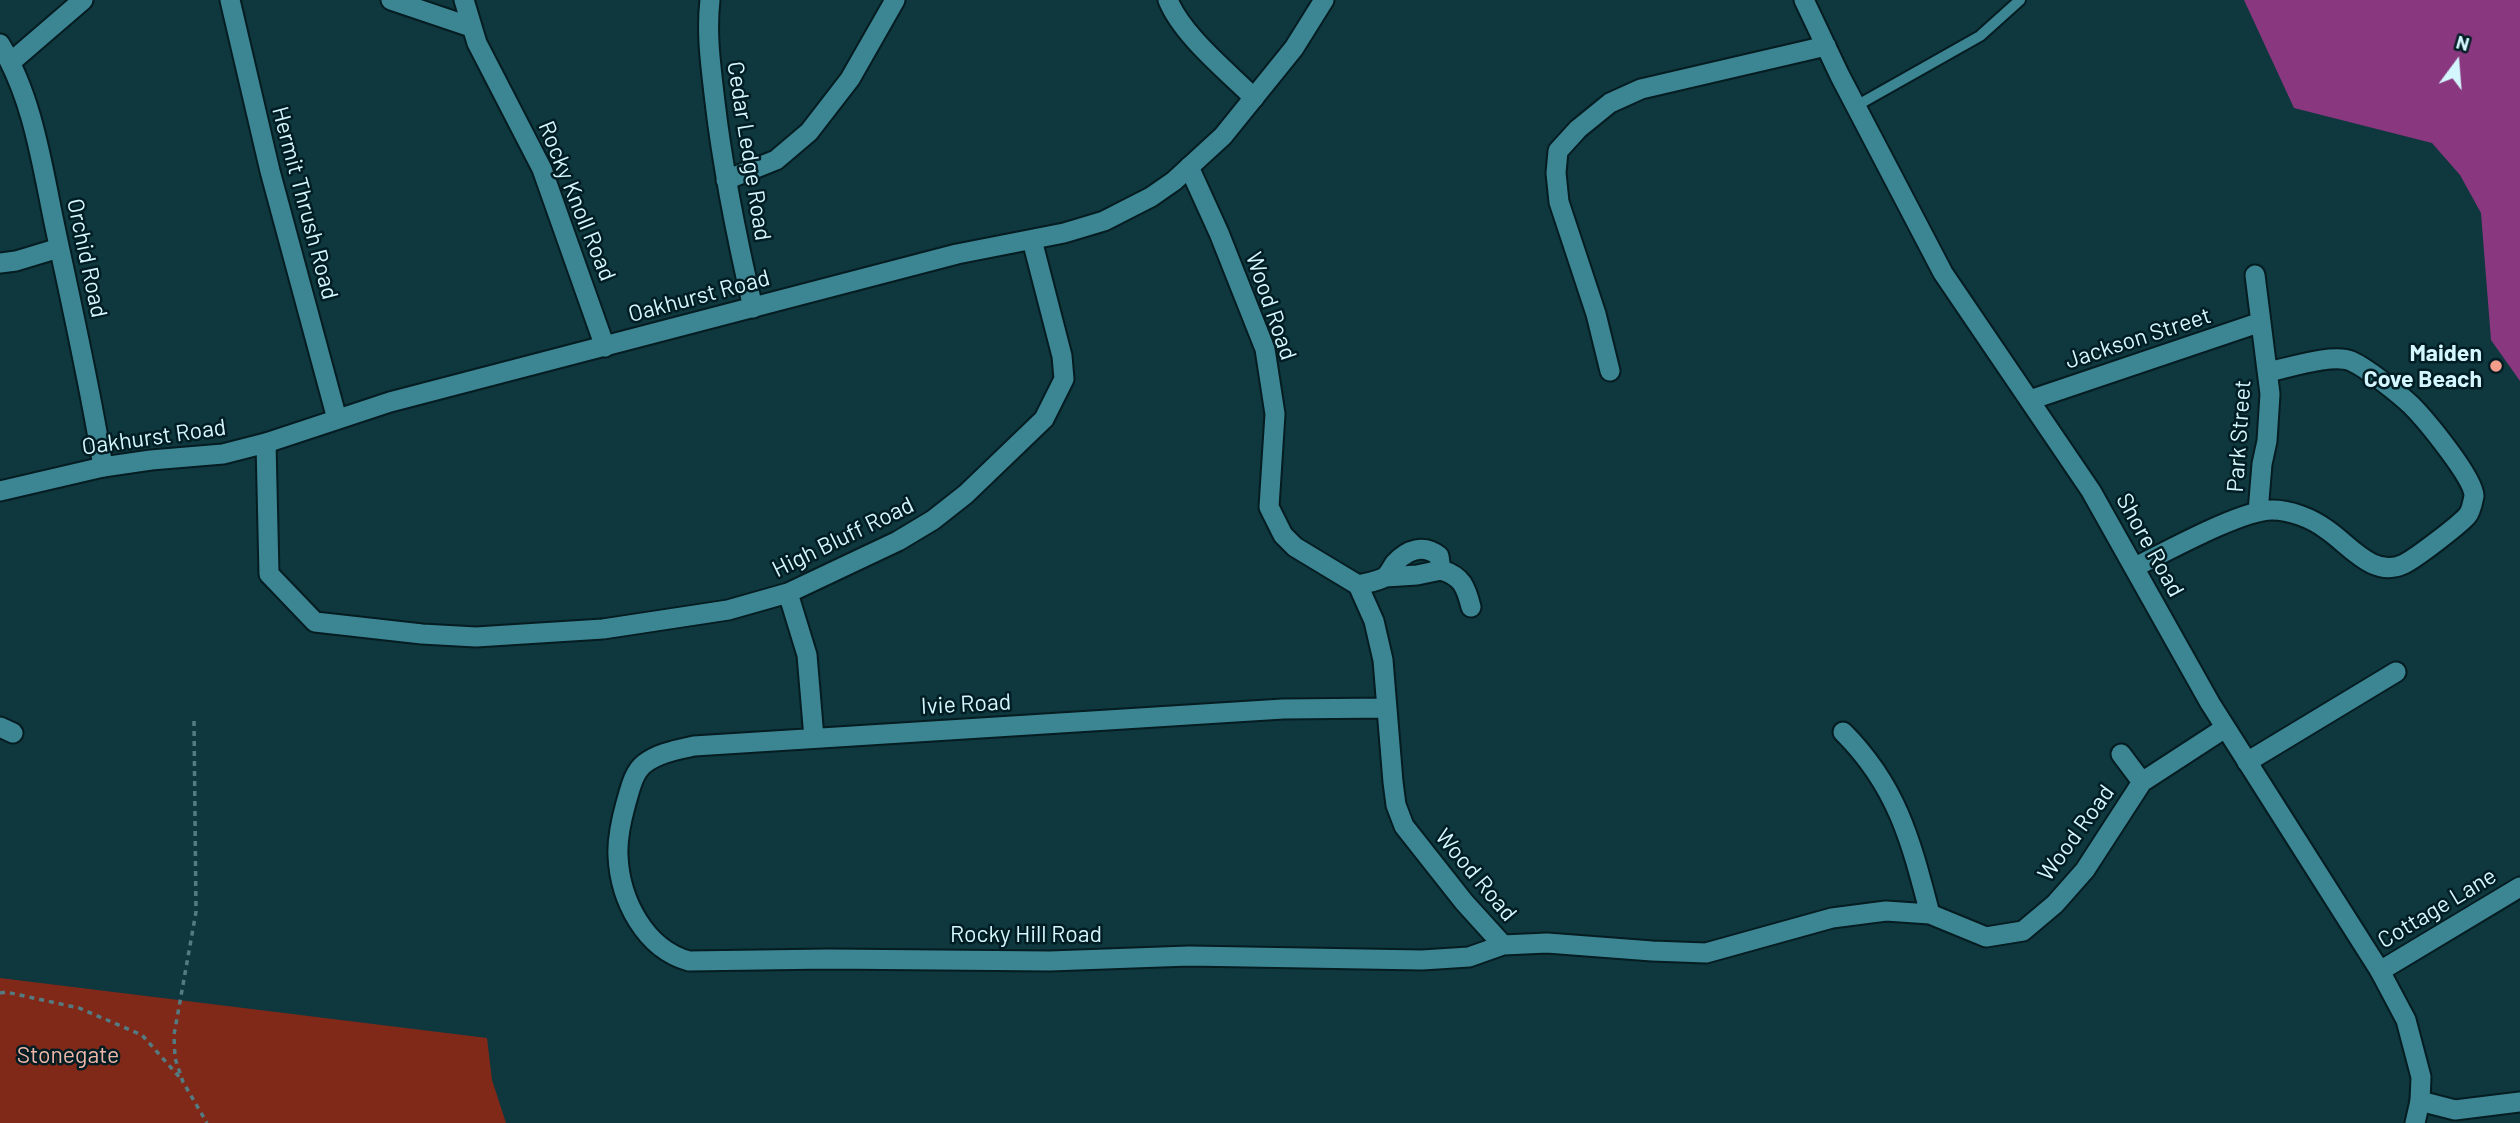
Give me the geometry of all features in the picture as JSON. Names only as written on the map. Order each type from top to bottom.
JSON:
[{"type":"street","points":[[11,62],[83,0]]},
{"type":"street","name":"Hermit Thrush Road","points":[[230,0],[270,171],[337,419]]},
{"type":"street","points":[[391,0],[471,27]]},
{"type":"street","name":"Rocky Knoll Road","points":[[464,0],[477,43],[542,170],[605,347]]},
{"type":"street","name":"Cedar Ledge Road","points":[[710,0],[708,48],[726,180],[734,229],[753,308]]},
{"type":"street","points":[[726,180],[776,160],[809,132],[850,79],[895,0]]},
{"type":"street","points":[[1168,0],[1172,12],[1196,40],[1254,98]]},
{"type":"street","name":"Oakhurst Road","points":[[0,491],[103,467],[223,454],[266,443],[390,402],[957,254],[1064,233],[1124,212],[1152,197],[1223,136],[1294,48],[1324,0]]},
{"type":"street","name":"Shore Road","points":[[1804,0],[1943,273],[2091,491],[2225,728],[2380,971],[2406,1020],[2421,1077],[2416,1123]]},
{"type":"street","name":"Orchid Road","points":[[0,44],[11,62],[29,115],[89,382],[103,467]]},
{"type":"street","points":[[1610,371],[1596,314],[1559,202],[1556,173],[1558,151],[1578,129],[1610,103],[1641,89],[1826,46]]},
{"type":"street","name":"Wood Road","points":[[1189,167],[1219,233],[1265,349],[1275,414],[1269,507],[1283,535],[1295,547],[1358,585],[1374,621],[1380,647],[1396,805],[1404,826],[1464,902],[1503,945],[1547,943],[1706,953],[1832,918],[1868,912],[1930,914],[1986,937],[2023,931],[2055,904],[2085,870],[2142,782],[2225,728]]},
{"type":"street","name":"High Bluff Road","points":[[266,443],[269,574],[314,622],[422,634],[518,636],[603,629],[728,610],[788,593],[898,541],[933,520],[966,494],[1044,419],[1064,379],[1062,356],[1032,240]]},
{"type":"street","points":[[0,263],[59,248]]},
{"type":"street","name":"Park Street","points":[[2255,275],[2270,394],[2258,512]]},
{"type":"street","name":"Jackson Street","points":[[2030,400],[2261,322]]},
{"type":"street","points":[[2135,567],[2258,512],[2273,510],[2311,520],[2368,562],[2384,567],[2402,565],[2469,514],[2474,494],[2467,476],[2421,415],[2394,390],[2350,360],[2333,359],[2268,372]]},
{"type":"street","points":[[1358,585],[1385,577],[1396,561],[1408,553],[1421,548],[1431,549],[1439,556],[1441,570],[1458,576],[1463,583],[1471,607]]},
{"type":"street","points":[[788,593],[807,655],[814,738]]},
{"type":"street","points":[[2247,762],[2396,672]]},
{"type":"street","name":"Ivie Road","points":[[618,850],[618,833],[635,777],[642,766],[663,753],[694,747],[1283,709],[1387,708]]},
{"type":"street","points":[[1843,732],[1889,789],[1912,845],[1930,914]]},
{"type":"street","points":[[2121,754],[2142,782]]},
{"type":"street","name":"Rocky Hill Road","points":[[618,850],[622,882],[642,927],[658,946],[673,957],[689,961],[1050,961],[1189,956],[1422,960],[1469,957],[1503,945]]},
{"type":"street","name":"Cottage Lane","points":[[2380,971],[2520,887]]},
{"type":"street","points":[[2420,1101],[2455,1110],[2520,1102]]},
{"type":"lane","points":[[1856,106],[1980,36],[2020,0]]},
{"type":"path","points":[[183,1082],[175,1058],[174,1035],[196,912],[194,721]]},
{"type":"path","points":[[0,993],[6,992],[79,1008],[142,1035],[183,1082],[207,1123]]},
{"type":"green space","name":"Stonegate","points":[[0,978],[487,1038],[492,1080],[506,1123],[0,1123]]},
{"type":"shaded area","points":[[2244,0],[2520,0],[2520,381],[2491,340],[2481,213],[2460,175],[2432,143],[2294,108]]},
{"type":"place","name":"Maiden Cove Beach","points":[[2496,366]]}]
